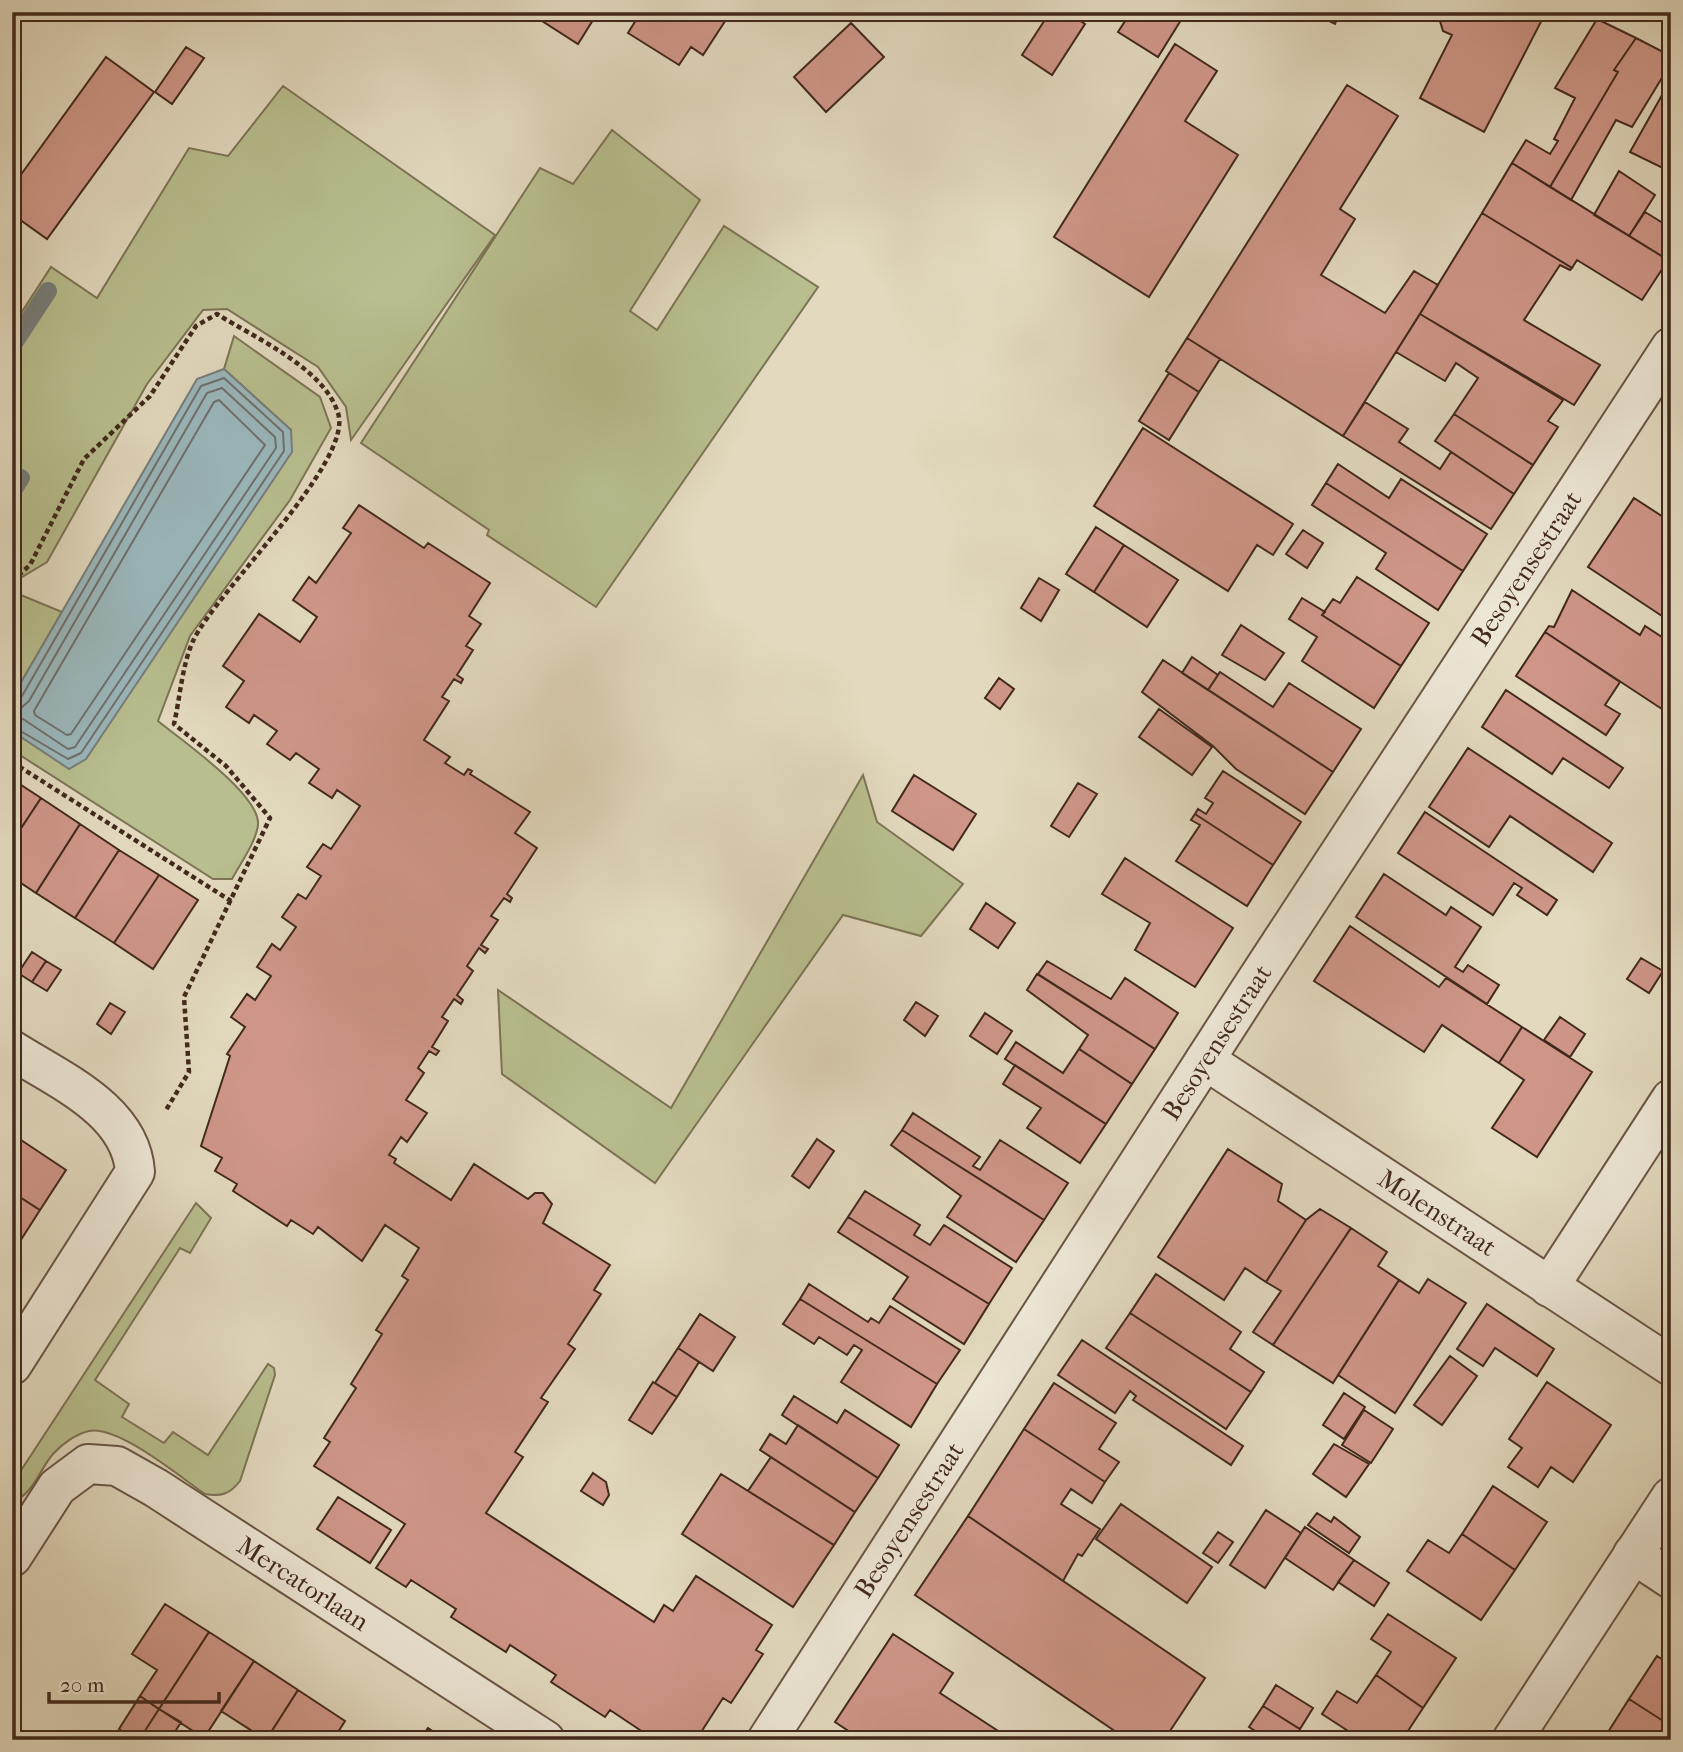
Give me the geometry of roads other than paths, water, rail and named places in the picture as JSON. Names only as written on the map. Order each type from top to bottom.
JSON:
[{"type":"street","name":"Besoyensestraat","points":[[767,1740],[1205,1060],[1671,347]]},
{"type":"street","points":[[12,1050],[98,1106],[120,1126],[134,1153],[135,1172],[12,1364]]},
{"type":"street","name":"Molenstraat","points":[[1205,1060],[1671,1366]]},
{"type":"street","points":[[1549,1287],[1671,1099]]},
{"type":"street","name":"Mercatorlaan","points":[[12,1556],[57,1487],[88,1464],[117,1466],[242,1541],[545,1740]]},
{"type":"street","points":[[1512,1740],[1671,1497]]},
{"type":"street","points":[[1633,1554],[1671,1579]]},
{"type":"water","points":[[224,369],[291,430],[292,452],[86,759],[69,769],[12,731],[12,698],[197,379]]},
{"type":"waterway","points":[[12,346],[48,291]]},
{"type":"waterway","points":[[12,492],[21,478]]}]
